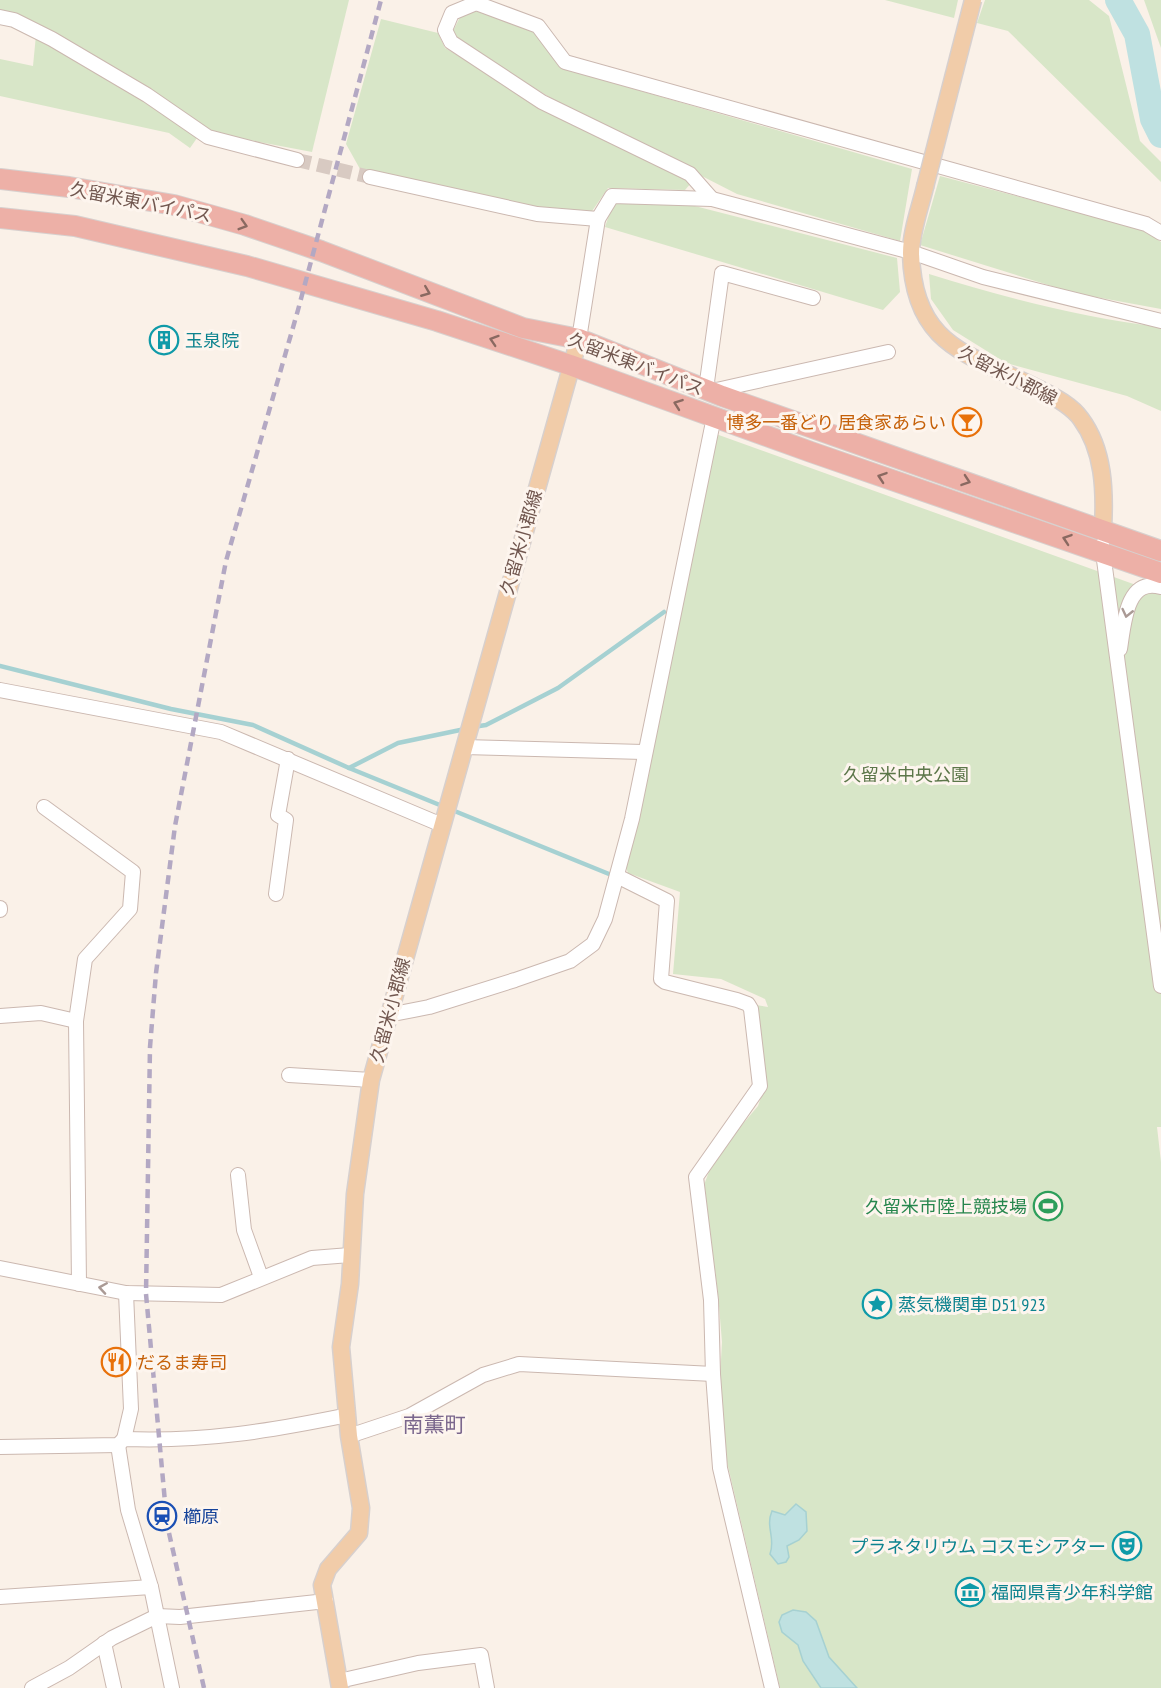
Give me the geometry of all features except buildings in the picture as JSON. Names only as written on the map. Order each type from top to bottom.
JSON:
[{"type":"highway","name":"久留米東バイパス","points":[[0,179],[69,187],[174,205],[321,251],[523,328],[579,339],[685,382],[1161,550]]},
{"type":"highway","name":"久留米東バイパス","points":[[0,219],[75,226],[247,266],[437,321],[570,365],[1161,573]]},
{"type":"main road","name":"久留米小郡線","points":[[973,0],[925,187],[913,244],[922,307],[934,330],[952,346],[976,362],[1058,399],[1080,417],[1094,441],[1102,472],[1103,528]]},
{"type":"main road","name":"久留米小郡線","points":[[340,1685],[322,1585],[328,1569],[359,1533],[361,1508],[349,1436],[341,1347],[350,1284],[350,1255],[371,1080],[579,339]]},
{"type":"street","points":[[712,198],[690,174],[542,102],[450,42],[445,30],[452,13],[476,3],[538,26],[565,62],[894,156],[1146,224],[1161,233]]},
{"type":"street","points":[[1,17],[14,20],[52,39],[147,95],[208,137],[297,160]]},
{"type":"street","points":[[370,177],[537,214],[598,219]]},
{"type":"street","points":[[579,339],[598,219],[612,196],[712,198],[913,244],[983,277],[1161,321]]},
{"type":"street","points":[[706,389],[722,273],[813,298]]},
{"type":"street","points":[[685,382],[716,392],[888,352]]},
{"type":"street","points":[[388,1015],[467,996],[570,961],[593,944],[605,919],[632,819],[643,752],[714,417]]},
{"type":"street","points":[[1103,528],[1102,551],[1161,986]]},
{"type":"street","points":[[1118,664],[1128,604],[1138,588],[1150,584],[1161,587]]},
{"type":"street","points":[[0,690],[221,732],[442,825]]},
{"type":"street","points":[[464,747],[643,752]]},
{"type":"street","points":[[276,894],[286,820],[278,815],[288,759]]},
{"type":"street","points":[[44,807],[133,872],[130,909],[85,959],[76,1021],[79,1284]]},
{"type":"street","points":[[617,876],[667,901],[661,979],[664,982],[737,1000],[748,1004],[752,1009],[760,1086],[696,1177],[711,1300],[712,1374],[720,1468],[772,1688]]},
{"type":"street","points":[[0,1016],[41,1013],[76,1021]]},
{"type":"street","points":[[289,1075],[371,1080]]},
{"type":"street","points":[[238,1174],[244,1230],[261,1277]]},
{"type":"street","points":[[0,1268],[126,1293],[221,1295],[312,1258],[350,1255]]},
{"type":"street","points":[[126,1293],[132,1409],[121,1442],[128,1510],[151,1587],[172,1688]]},
{"type":"street","points":[[349,1436],[409,1416],[483,1375],[519,1364],[712,1374]]},
{"type":"street","points":[[0,1447],[187,1441],[263,1433],[348,1415]]},
{"type":"street","points":[[0,1597],[151,1587]]},
{"type":"street","points":[[32,1688],[69,1668],[104,1643],[157,1616],[180,1617],[326,1600]]},
{"type":"street","points":[[104,1643],[114,1688]]},
{"type":"street","points":[[340,1685],[417,1663],[482,1655],[487,1688]]},
{"type":"green space","points":[[0,0],[349,0],[312,152],[212,133],[0,12]]},
{"type":"green space","points":[[885,0],[958,0],[954,18]]},
{"type":"green space","points":[[985,0],[1089,0],[1109,16],[1140,141],[1161,162],[1161,182],[1008,31],[977,23]]},
{"type":"green space","points":[[1144,0],[1161,0],[1161,48]]},
{"type":"green space","points":[[478,10],[535,32],[561,68],[912,169],[900,241],[737,194],[559,103],[455,39],[453,31],[461,15]]},
{"type":"green space","points":[[381,19],[438,33],[445,48],[529,96],[692,182],[685,190],[608,188],[590,214],[523,209],[360,169],[346,144]]},
{"type":"green space","points":[[36,35],[195,132],[197,138],[190,148],[169,133],[0,96],[0,59],[33,66]]},
{"type":"green space","points":[[940,176],[1145,230],[1161,242],[1161,309],[1074,293],[920,245]]},
{"type":"green space","points":[[614,200],[687,204],[897,258],[900,292],[883,310],[605,227]]},
{"type":"green space","points":[[929,274],[1044,306],[1161,327],[1161,411],[1127,396],[1006,363],[953,330],[931,299]]},
{"type":"green space","name":"久留米中央公園","points":[[716,434],[1161,594],[1161,1127],[1157,1127],[1161,1162],[1161,1688],[780,1688],[727,1462],[719,1395],[722,1342],[704,1185],[714,1158],[758,1106],[765,1085],[756,1005],[768,1007],[765,999],[721,979],[673,974],[680,892],[628,873],[625,864]]},
{"type":"water","points":[[796,1504],[806,1512],[807,1531],[799,1540],[787,1546],[789,1557],[786,1562],[778,1564],[770,1554],[772,1543],[770,1517],[772,1511],[785,1515]]},
{"type":"water","points":[[793,1610],[806,1612],[816,1621],[829,1657],[857,1688],[821,1688],[803,1661],[798,1645],[782,1632],[779,1622],[782,1615]]},
{"type":"waterway","points":[[1118,0],[1137,34],[1153,119],[1161,135]]},
{"type":"waterway","points":[[473,727],[486,725],[558,688],[664,612]]},
{"type":"waterway","points":[[0,666],[171,709],[253,725],[349,768],[609,874]]},
{"type":"waterway","points":[[349,768],[398,743],[465,729]]},
{"type":"tunnel","points":[[297,160],[370,177]]},
{"type":"railway","points":[[204,1688],[167,1524],[146,1294],[150,1047],[156,973],[175,826],[226,561],[298,310],[381,0]]},
{"type":"place","name":"玉泉院","points":[[164,340]]},
{"type":"place","name":"博多一番どり 居食家あらい","points":[[967,422]]},
{"type":"place","name":"久留米市陸上競技場","points":[[1048,1206]]},
{"type":"place","name":"蒸気機関車 D51 923","points":[[877,1304]]},
{"type":"place","name":"だるま寿司","points":[[116,1362]]},
{"type":"place","name":"櫛原","points":[[162,1516]]},
{"type":"place","name":"プラネタリウム コスモシアター","points":[[1127,1546]]},
{"type":"place","name":"福岡県青少年科学館","points":[[970,1592]]},
{"type":"district","name":"南薫町","points":[[434,1424]]}]
